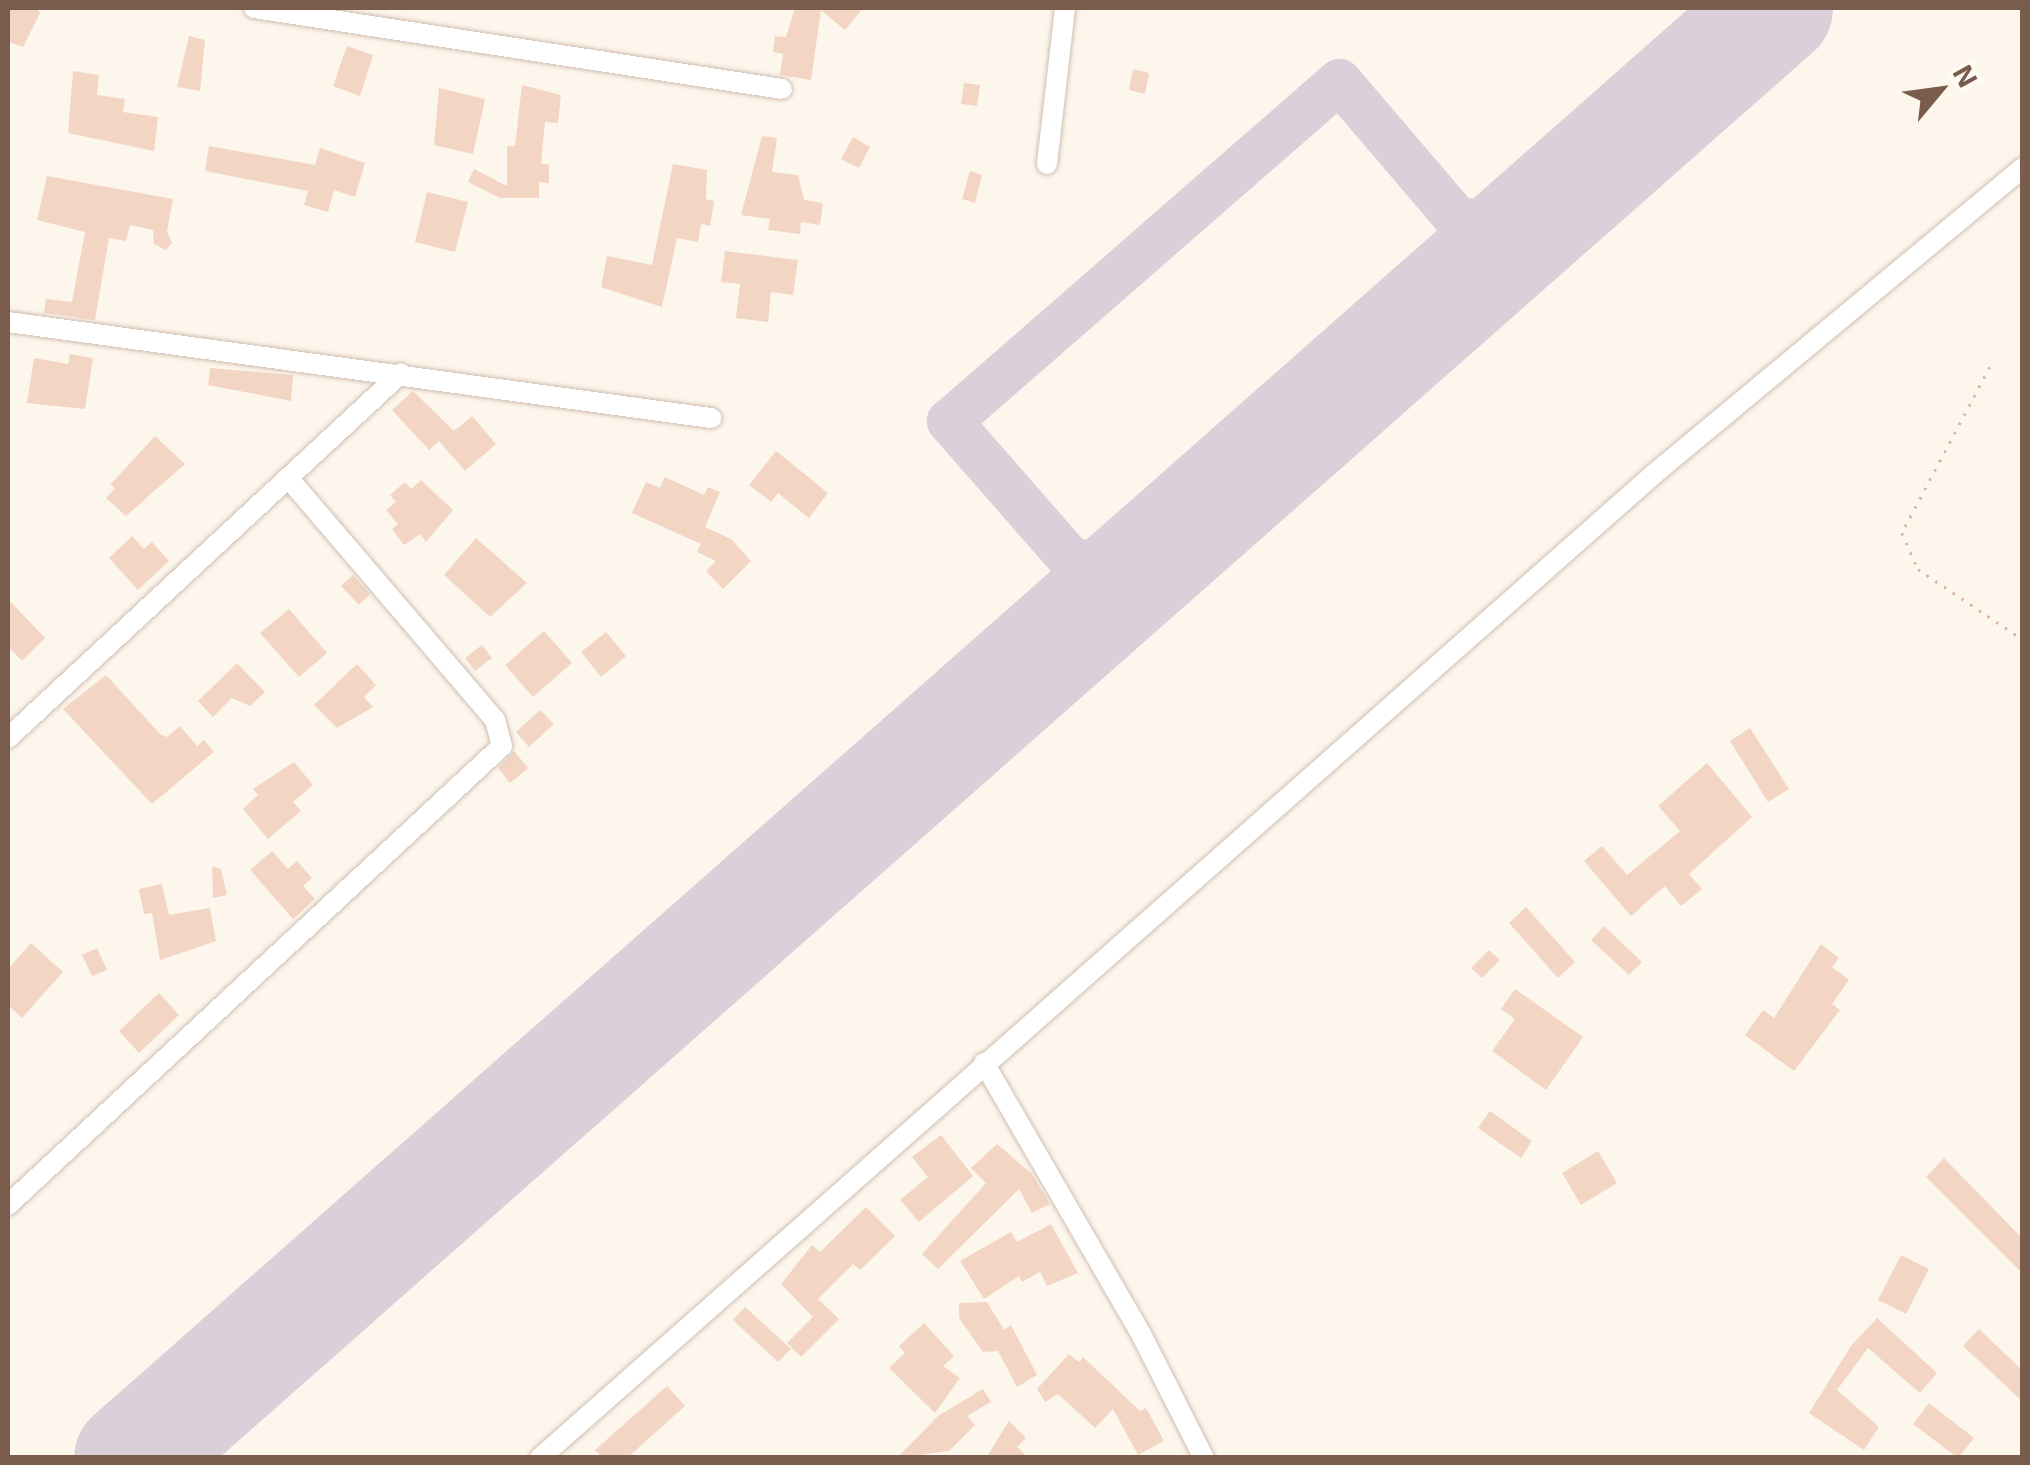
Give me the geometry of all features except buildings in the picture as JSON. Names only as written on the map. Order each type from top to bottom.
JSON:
[{"type":"street","points":[[254,8],[782,89]]},
{"type":"street","points":[[1046,164],[1065,8]]},
{"type":"street","points":[[540,1458],[1654,474],[2022,168]]},
{"type":"street","points":[[8,322],[711,418]]},
{"type":"street","points":[[8,738],[291,481],[401,373]]},
{"type":"street","points":[[8,1205],[502,746],[496,720],[291,481]]},
{"type":"street","points":[[984,1063],[1141,1334],[1202,1456]]},
{"type":"path","points":[[1990,368],[1902,533],[1918,569],[2022,639]]},
{"type":"taxiway","points":[[1108,566],[1070,559],[949,421],[1339,81],[1457,219],[1497,223]]},
{"type":"runway","points":[[131,1458],[1775,8]]}]
